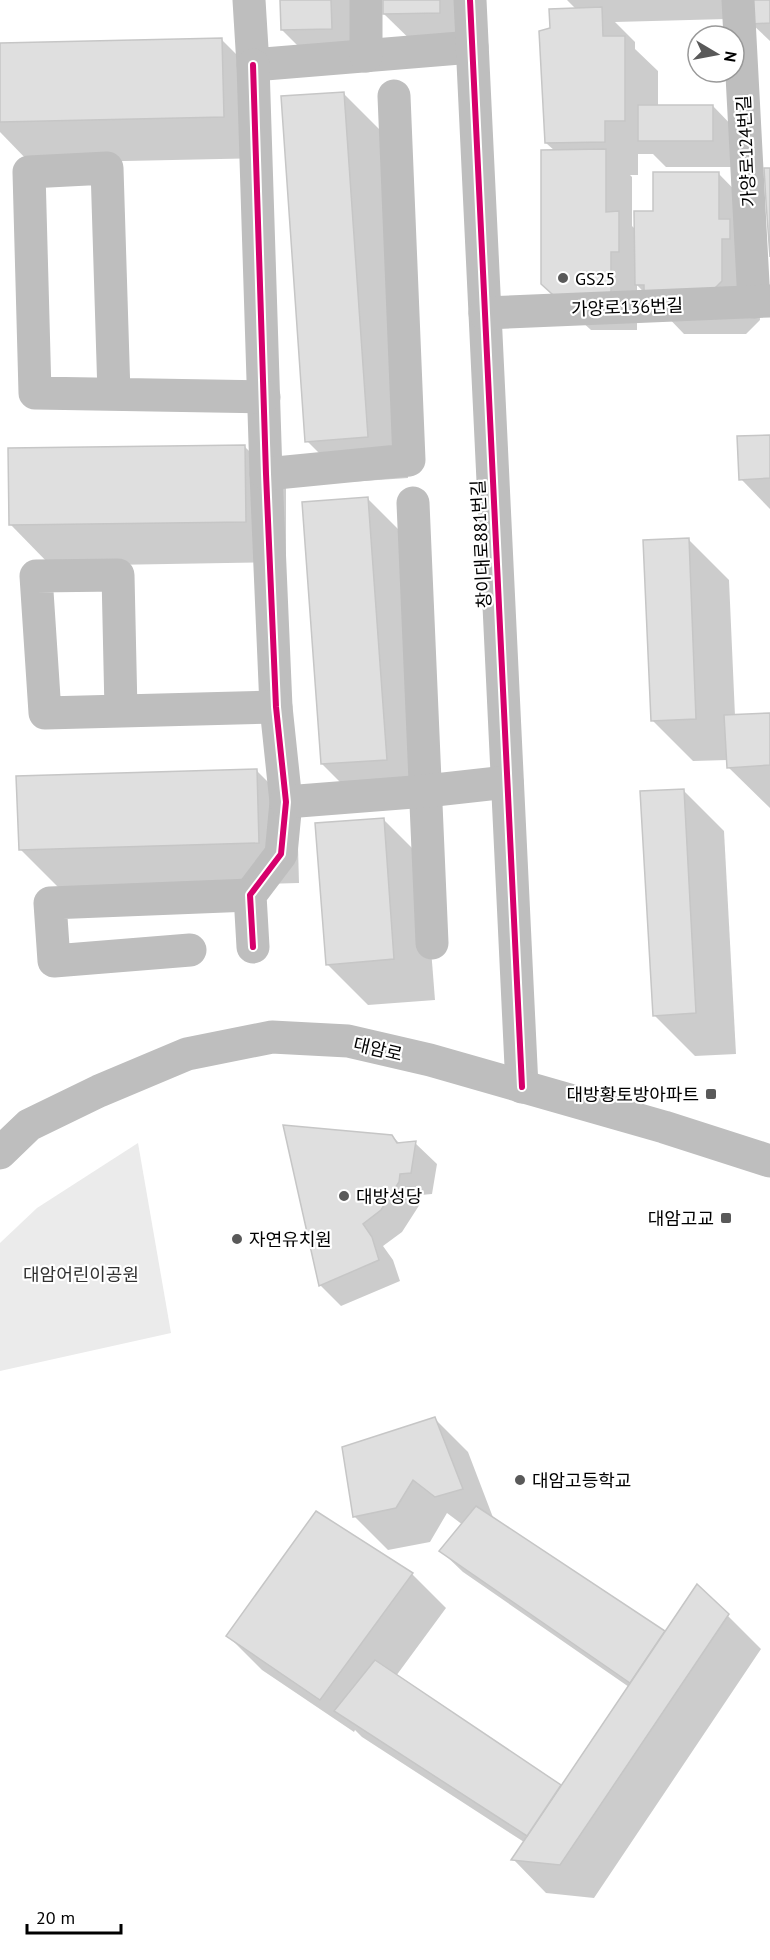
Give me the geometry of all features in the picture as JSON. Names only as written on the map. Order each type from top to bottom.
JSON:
[{"type":"street","points":[[249,0],[276,706],[286,802],[281,854],[250,895],[253,947]]},
{"type":"street","points":[[366,0],[366,56]]},
{"type":"street","name":"창이대로881번길","points":[[470,0],[522,1087]]},
{"type":"street","name":"가양로124번길","points":[[738,0],[762,302]]},
{"type":"street","points":[[252,64],[472,47]]},
{"type":"street","points":[[266,474],[409,460],[394,96]]},
{"type":"street","points":[[114,394],[107,168],[29,172],[35,393],[264,397]]},
{"type":"street","name":"가양로136번길","points":[[485,313],[762,302]]},
{"type":"street","points":[[413,503],[432,943]]},
{"type":"street","points":[[121,711],[118,575],[36,576],[45,713],[121,711],[276,706]]},
{"type":"street","points":[[286,802],[507,782]]},
{"type":"street","points":[[190,950],[54,961],[50,903],[250,895]]},
{"type":"street","name":"대암로","points":[[0,1153],[29,1125],[99,1091],[187,1054],[272,1037],[348,1041],[430,1060],[664,1127],[770,1161]]},
{"type":"green space","name":"대암어린이공원","points":[[138,1143],[171,1333],[0,1371],[0,1243],[37,1208]]},
{"type":"building","points":[[280,0],[331,0],[332,29],[281,30]]},
{"type":"building","points":[[383,0],[440,0],[440,13],[383,14]]},
{"type":"building","points":[[750,0],[770,0],[770,23],[750,24]]},
{"type":"building","points":[[602,7],[603,36],[625,36],[625,121],[605,121],[605,142],[545,143],[539,31],[550,28],[549,9]]},
{"type":"building","points":[[222,38],[224,117],[0,122],[0,43]]},
{"type":"building","points":[[344,92],[368,437],[305,442],[281,96]]},
{"type":"building","points":[[638,105],[713,105],[713,141],[638,141]]},
{"type":"building","points":[[606,149],[606,212],[619,211],[619,252],[611,252],[611,304],[563,304],[541,284],[541,150]]},
{"type":"building","points":[[764,168],[770,168],[770,257],[766,202]]},
{"type":"building","points":[[653,172],[719,172],[719,219],[730,219],[730,239],[722,239],[722,281],[707,296],[644,296],[644,285],[635,285],[634,211],[653,211]]},
{"type":"building","points":[[770,435],[770,478],[739,480],[737,436]]},
{"type":"building","points":[[245,445],[246,522],[9,525],[8,448]]},
{"type":"building","points":[[368,497],[387,760],[321,764],[302,502]]},
{"type":"building","points":[[689,538],[696,719],[651,721],[643,540]]},
{"type":"building","points":[[770,713],[770,765],[727,768],[724,715]]},
{"type":"building","points":[[257,769],[259,843],[19,850],[16,776]]},
{"type":"building","points":[[684,789],[696,1013],[653,1016],[640,791]]},
{"type":"building","points":[[384,818],[394,959],[326,965],[315,823]]},
{"type":"building","name":"대방성당","points":[[283,1125],[392,1135],[397,1143],[416,1141],[411,1173],[400,1174],[399,1182],[381,1210],[363,1224],[372,1237],[379,1260],[319,1286]]},
{"type":"building","points":[[435,1417],[463,1489],[435,1497],[413,1480],[396,1508],[353,1517],[342,1447]]},
{"type":"building","points":[[476,1506],[665,1631],[630,1683],[439,1551]]},
{"type":"building","points":[[316,1511],[413,1573],[320,1700],[226,1636]]},
{"type":"building","points":[[697,1584],[729,1614],[560,1865],[511,1860]]},
{"type":"building","points":[[375,1660],[561,1785],[527,1836],[334,1711]]},
{"type":"cycle path","points":[[470,0],[522,1087]]},
{"type":"cycle path","points":[[253,65],[276,707],[286,802],[281,854],[250,895],[253,947]]},
{"type":"place","name":"GS25","points":[[563,278]]},
{"type":"place","name":"대방황토방아파트","points":[[711,1094]]},
{"type":"place","name":"대방성당","points":[[344,1196]]},
{"type":"place","name":"대암고교","points":[[726,1218]]},
{"type":"place","name":"자연유치원","points":[[237,1239]]},
{"type":"place","name":"대암고등학교","points":[[520,1480]]}]
